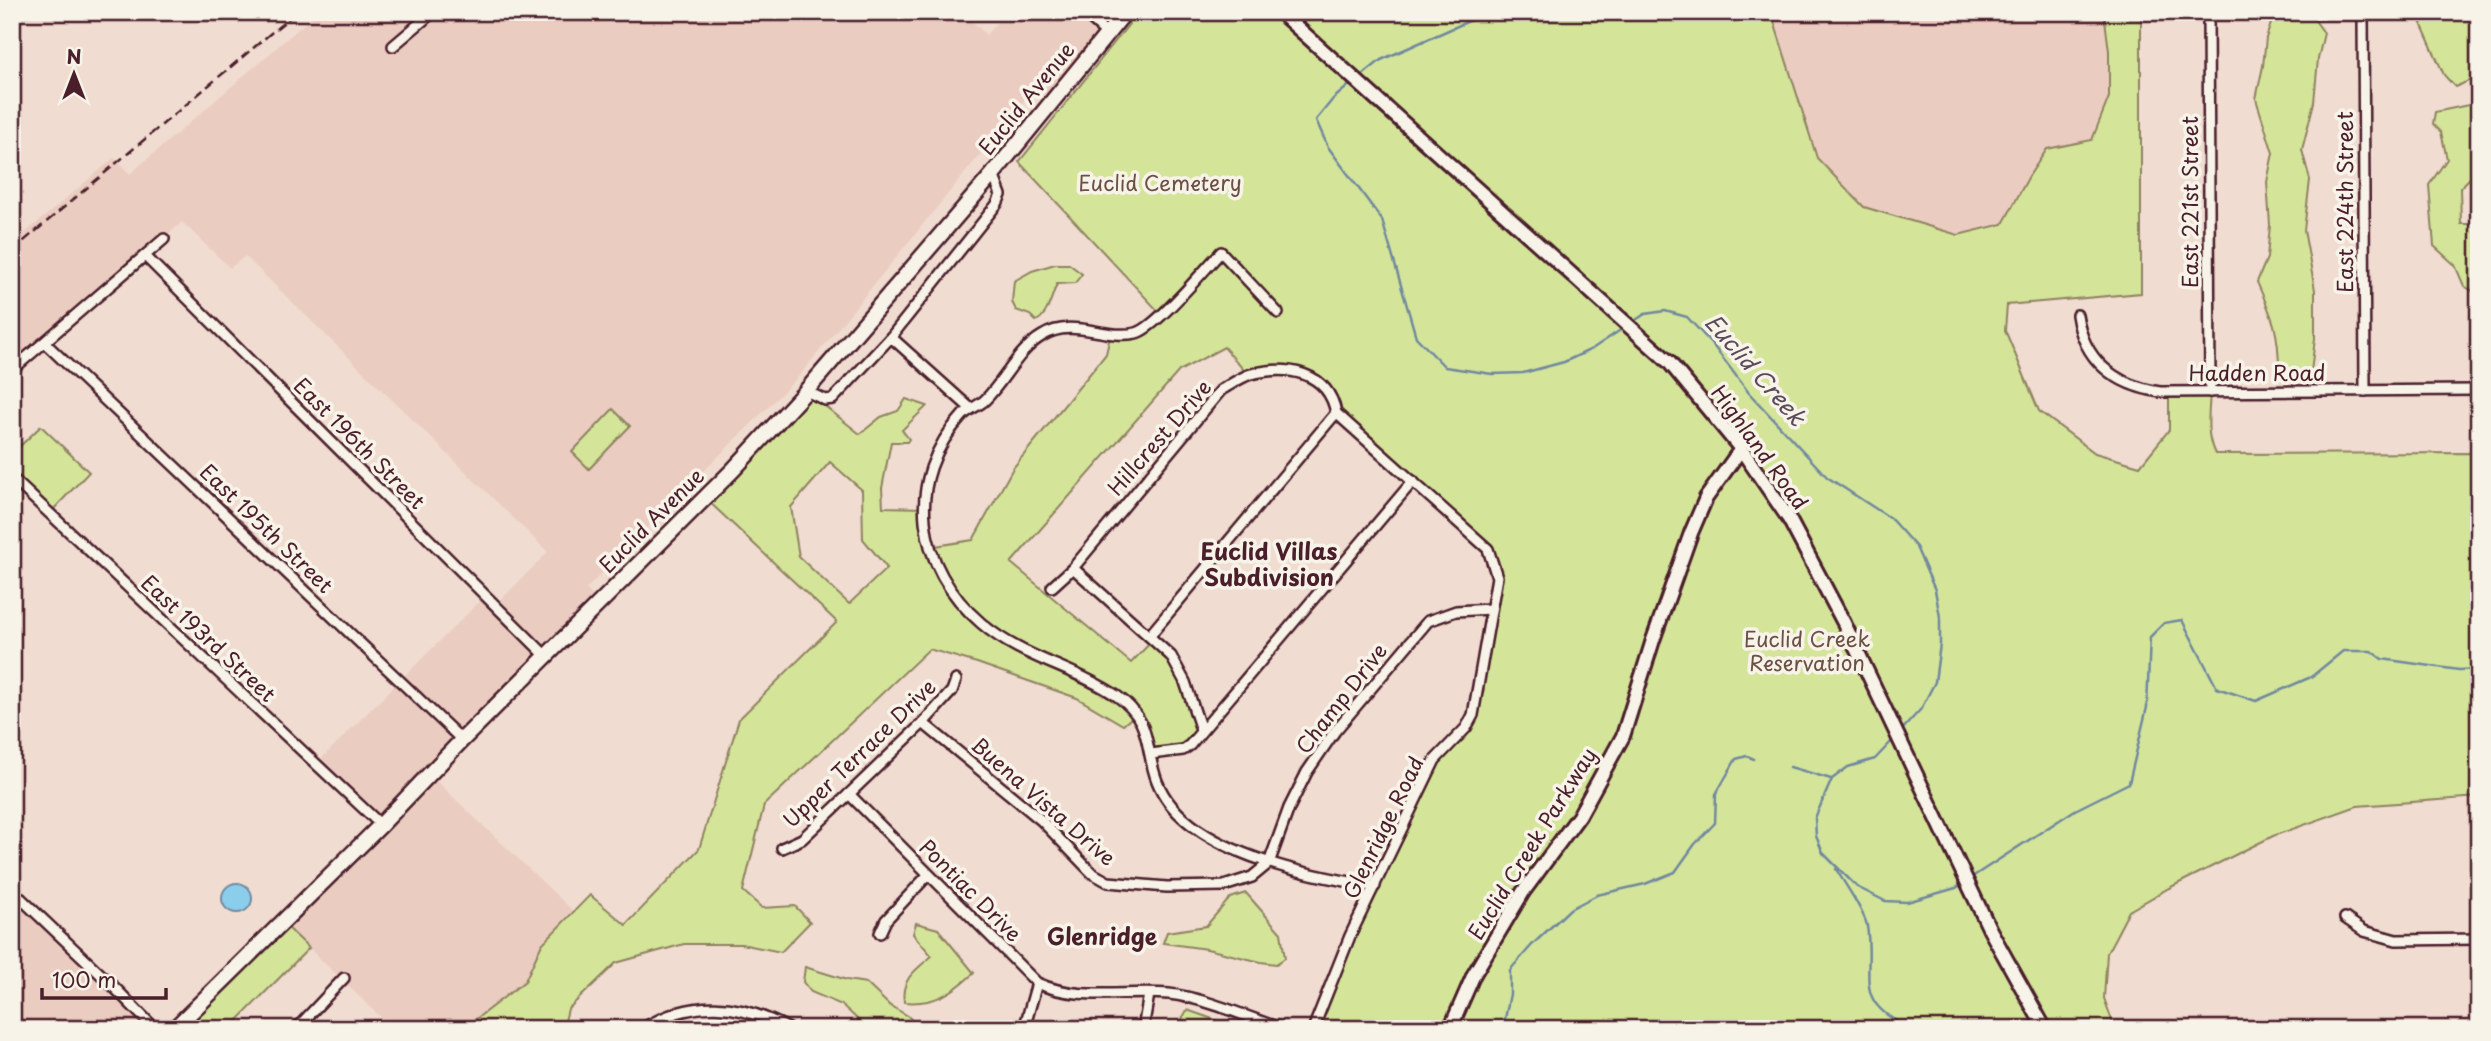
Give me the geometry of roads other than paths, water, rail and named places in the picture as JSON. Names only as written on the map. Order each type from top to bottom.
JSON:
[{"type":"main road","name":"Euclid Avenue","points":[[174,1029],[381,825],[462,740],[728,475],[806,391],[993,174],[1125,12]]},
{"type":"street","points":[[393,46],[433,12]]},
{"type":"street","points":[[1083,12],[1108,35]]},
{"type":"street","name":"Highland Road","points":[[1280,12],[1669,362],[1741,449],[1789,519],[1880,698],[1990,930],[2045,1029]]},
{"type":"street","name":"East 221st Street","points":[[2208,12],[2210,392]]},
{"type":"street","name":"East 224th Street","points":[[2363,12],[2365,391]]},
{"type":"street","points":[[806,391],[825,400],[833,399],[891,337],[996,204],[1001,195],[993,174]]},
{"type":"street","points":[[12,370],[164,239]]},
{"type":"street","points":[[1278,313],[1221,252],[1144,330],[1125,334],[1065,328],[1042,335],[1030,345],[985,400],[970,408],[949,433],[935,458],[925,491],[929,547],[937,568],[961,603],[996,635],[1040,660],[1107,691],[1127,704],[1144,728],[1154,772],[1163,794],[1182,816],[1206,833],[1269,863],[1323,877],[1375,886]]},
{"type":"street","name":"East 196th Street","points":[[145,256],[547,657]]},
{"type":"street","name":"Hadden Road","points":[[2077,315],[2082,337],[2101,367],[2118,379],[2142,389],[2160,392],[2479,390]]},
{"type":"street","points":[[891,337],[970,408]]},
{"type":"street","name":"East 195th Street","points":[[45,343],[462,740]]},
{"type":"street","name":"Hillcrest Drive","points":[[1052,587],[1073,568],[1221,390],[1248,375],[1280,370],[1301,373],[1323,384]]},
{"type":"street","name":"Glenridge Road","points":[[1313,1029],[1350,936],[1435,760],[1466,728],[1473,715],[1497,577],[1488,549],[1336,413],[1333,399],[1323,384]]},
{"type":"street","points":[[1150,635],[1336,413]]},
{"type":"street","name":"Euclid Creek Parkway","points":[[1450,1029],[1474,974],[1523,892],[1579,816],[1623,736],[1690,533],[1706,498],[1741,449]]},
{"type":"street","name":"East 193rd Street","points":[[12,478],[381,825]]},
{"type":"street","points":[[1151,754],[1183,750],[1413,481]]},
{"type":"street","points":[[1073,568],[1171,656],[1185,682],[1201,730]]},
{"type":"street","name":"Champ Drive","points":[[1269,863],[1289,808],[1307,772],[1335,731],[1428,621],[1456,611],[1490,609]]},
{"type":"street","name":"Upper Terrace Drive","points":[[782,848],[802,839],[923,723],[952,691],[956,680]]},
{"type":"street","name":"Buena Vista Drive","points":[[923,723],[1041,820],[1092,873],[1108,882],[1167,887],[1224,886],[1252,877],[1269,863]]},
{"type":"street","name":"Pontiac Drive","points":[[849,794],[1037,983],[1070,994],[1183,996],[1282,1029]]},
{"type":"street","points":[[880,933],[886,920],[928,876]]},
{"type":"street","points":[[12,890],[114,986],[155,1029]]},
{"type":"street","points":[[2345,918],[2364,931],[2396,940],[2479,939]]},
{"type":"street","points":[[296,1029],[344,978]]},
{"type":"street","points":[[976,1027],[1024,1028],[1037,983]]},
{"type":"street","points":[[1143,1029],[1149,994]]},
{"type":"street","points":[[642,1029],[656,1020],[684,1010],[723,1006],[762,1015],[789,1029]]},
{"type":"water","points":[[237,883],[248,887],[252,898],[248,909],[237,913],[226,909],[222,898],[226,887]]},
{"type":"waterway","name":"Euclid Creek","points":[[1359,78],[1381,60],[1471,20],[1475,12]]},
{"type":"waterway","name":"Euclid Creek","points":[[1353,82],[1333,99],[1316,120],[1328,147],[1382,220],[1416,337],[1445,367],[1492,374],[1523,373],[1564,362],[1592,349],[1625,327]]},
{"type":"waterway","name":"Euclid Creek","points":[[1631,323],[1645,314],[1665,311],[1687,317],[1712,344],[1749,393],[1827,477],[1890,518],[1916,547],[1935,590],[1940,617],[1940,644],[1935,682],[1921,709],[1900,732]]},
{"type":"waterway","name":"Euclid Creek","points":[[1969,879],[2075,810],[2129,783],[2147,707],[2150,637],[2164,623],[2182,620],[2217,688],[2256,701],[2311,677],[2343,651],[2371,651],[2382,659],[2459,670],[2479,669]]},
{"type":"waterway","name":"Euclid Creek","points":[[1893,740],[1875,759],[1848,767],[1832,779],[1815,818],[1816,836],[1823,853],[1857,887],[1885,901],[1907,902],[1956,888],[1964,883]]},
{"type":"waterway","name":"Euclid Creek","points":[[1503,1029],[1510,994],[1510,970],[1532,945],[1570,909],[1597,895],[1645,884],[1675,872],[1695,844],[1715,823],[1716,794],[1736,759],[1747,756],[1754,759]]},
{"type":"waterway","name":"Euclid Creek","points":[[1790,767],[1831,779]]},
{"type":"waterway","points":[[1836,869],[1867,926],[1868,975],[1872,998],[1892,1018],[1911,1029]]},
{"type":"railway","points":[[12,251],[296,12]]},
{"type":"district","name":"Euclid Villas Subdivision","points":[[1269,565]]},
{"type":"district","name":"Glenridge","points":[[1102,937]]},
{"type":"park label","name":"Euclid Cemetery","points":[[1160,184]]},
{"type":"park label","name":"Euclid Creek Reservation","points":[[1807,652]]}]
